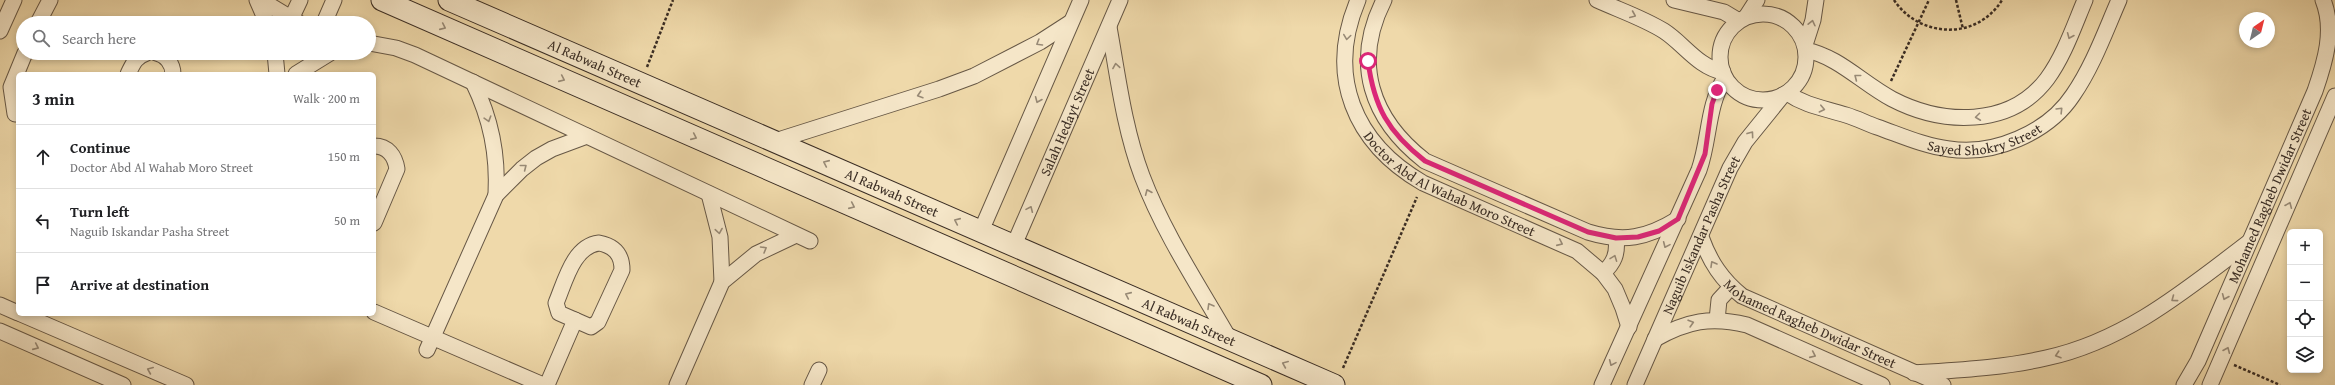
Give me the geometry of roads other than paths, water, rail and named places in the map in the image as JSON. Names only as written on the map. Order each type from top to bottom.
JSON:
[{"type":"street","points":[[0,31],[14,0]]},
{"type":"street","points":[[42,16],[50,0]]},
{"type":"street","points":[[257,0],[264,16]]},
{"type":"street","points":[[261,0],[287,16]]},
{"type":"street","points":[[296,16],[300,0]]},
{"type":"street","points":[[327,16],[334,0]]},
{"type":"street","name":"Al Rabwah Street","points":[[382,0],[423,8],[666,124],[1254,383]]},
{"type":"street","name":"Al Rabwah Street","points":[[450,0],[775,140],[1230,340],[1310,380],[1338,378]]},
{"type":"street","points":[[981,231],[1081,0]]},
{"type":"street","name":"Salah Hedayt Street","points":[[1014,245],[1110,27],[1120,0]]},
{"type":"street","name":"Doctor Abd Al Wahab Moro Street","points":[[1358,0],[1348,33],[1345,58],[1347,84],[1354,109],[1366,132],[1381,153],[1401,170],[1423,184],[1577,251],[1603,273],[1620,302],[1629,327]]},
{"type":"street","name":"Doctor Abd Al Wahab Moro Street","points":[[1384,0],[1377,14],[1370,37],[1368,61],[1371,84],[1378,107],[1390,128],[1406,146],[1425,161],[1588,232],[1616,238],[1638,237],[1659,231],[1678,219]]},
{"type":"street","points":[[1597,0],[1658,27],[1676,39],[1706,67],[1724,75]]},
{"type":"street","points":[[1674,0],[1724,12],[1742,19],[1770,14],[1782,18],[1792,25],[1805,48]]},
{"type":"street","points":[[1756,0],[1742,19],[1724,38],[1720,61],[1724,75],[1734,88],[1745,96],[1757,100],[1771,99],[1785,94],[1803,74],[1806,62],[1805,48],[1813,20],[1816,0]]},
{"type":"street","name":"Sayed Shokry Street","points":[[1805,48],[1833,58],[1868,85],[1885,95],[1921,110],[1949,117],[1976,118],[2007,111],[2027,98],[2046,80],[2061,57],[2085,0]]},
{"type":"street","name":"Sayed Shokry Street","points":[[1785,94],[1813,107],[1845,115],[1923,144],[1950,150],[1978,150],[2005,144],[2031,133],[2053,117],[2072,97],[2087,73],[2119,0]]},
{"type":"street","name":"Mohamed Ragheb Dwidar Street","points":[[2184,385],[2198,361],[2315,91],[2327,55],[2329,29],[2323,0]]},
{"type":"street","points":[[775,140],[939,89],[974,76],[1014,57],[1071,22]]},
{"type":"street","points":[[1110,27],[1130,138],[1141,175],[1167,231],[1230,340]]},
{"type":"street","points":[[376,44],[396,48],[415,55],[810,241]]},
{"type":"street","points":[[19,72],[24,60]]},
{"type":"street","points":[[129,72],[135,60]]},
{"type":"street","points":[[168,60],[172,72]]},
{"type":"street","points":[[276,60],[277,72]]},
{"type":"street","points":[[299,72],[319,60]]},
{"type":"street","name":"Naguib Iskandar Pasha Street","points":[[1602,385],[1678,219],[1705,154],[1712,104],[1724,75]]},
{"type":"street","points":[[473,82],[488,118],[493,137],[496,156],[496,195]]},
{"type":"street","points":[[14,88],[15,114]]},
{"type":"street","points":[[2315,91],[2334,98]]},
{"type":"street","name":"Naguib Iskandar Pasha Street","points":[[1635,385],[1730,168],[1745,142],[1785,94]]},
{"type":"street","points":[[666,124],[676,98]]},
{"type":"street","name":"Mohamed Ragheb Dwidar Street","points":[[2210,385],[2223,360],[2334,98]]},
{"type":"street","points":[[430,344],[496,195],[522,169],[536,158],[552,149],[587,136]]},
{"type":"street","points":[[376,147],[389,151],[393,156],[397,169],[376,218]]},
{"type":"street","points":[[677,385],[722,282],[720,237],[709,194]]},
{"type":"street","points":[[722,282],[756,254],[796,235]]},
{"type":"street","name":"Mohamed Ragheb Dwidar Street","points":[[1701,237],[1708,255],[1718,272],[1731,287],[1756,304],[1942,385]]},
{"type":"street","points":[[1603,273],[1610,267],[1615,258],[1616,238]]},
{"type":"street","points":[[1914,373],[2004,366],[2048,358],[2089,345],[2129,327],[2167,304],[2250,241]]},
{"type":"street","points":[[591,244],[607,244],[614,248],[622,262],[620,278],[596,324],[591,327],[575,320],[559,313],[556,303],[579,253],[591,244]]},
{"type":"street","points":[[1717,320],[1719,300],[1731,287]]},
{"type":"street","points":[[0,305],[16,312]]},
{"type":"street","points":[[376,313],[430,344],[543,385]]},
{"type":"street","points":[[26,316],[186,385]]},
{"type":"street","points":[[547,385],[575,320]]},
{"type":"street","name":"Mohamed Ragheb Dwidar Street","points":[[1655,339],[1674,328],[1695,322],[1717,320],[1747,325],[1882,385]]},
{"type":"street","points":[[0,331],[123,385]]},
{"type":"street","points":[[812,385],[819,370]]}]
